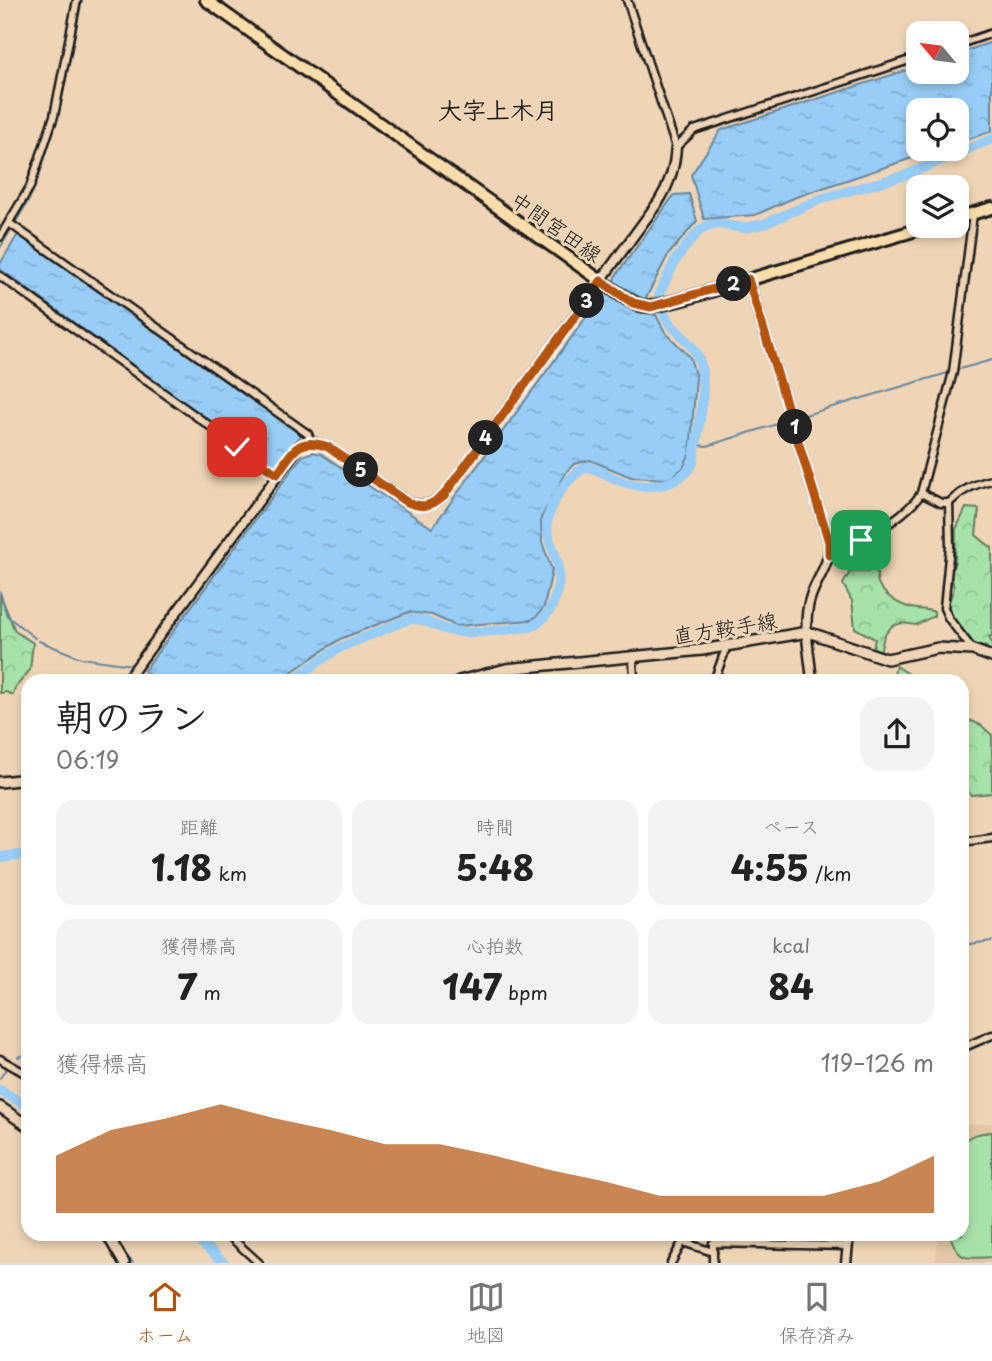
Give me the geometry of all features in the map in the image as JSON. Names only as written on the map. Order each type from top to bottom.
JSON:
[{"type":"main road","name":"中間宮田線","points":[[206,0],[633,303],[651,307],[687,298],[906,233]]},
{"type":"main road","points":[[969,215],[992,208]]},
{"type":"main road","name":"直方鞍手線","points":[[486,674],[506,669],[723,646],[808,632],[887,659],[938,648],[973,650],[992,657]]},
{"type":"main road","points":[[0,782],[21,780]]},
{"type":"main road","points":[[0,1107],[21,1121]]},
{"type":"main road","points":[[111,1241],[124,1263]]},
{"type":"street","points":[[0,237],[30,187],[54,116],[77,0]]},
{"type":"street","points":[[131,674],[300,445],[311,442],[328,447],[405,501],[417,506],[425,507],[435,503],[444,495],[666,190],[676,147],[627,0]]},
{"type":"street","points":[[970,41],[992,33]]},
{"type":"street","points":[[676,147],[694,130],[906,61]]},
{"type":"street","points":[[829,555],[843,551],[910,508],[922,493],[953,371],[973,214]]},
{"type":"street","points":[[9,223],[308,435],[311,442]]},
{"type":"street","points":[[0,276],[277,474]]},
{"type":"street","points":[[748,279],[829,542],[829,555],[810,599],[808,632],[811,674]]},
{"type":"street","points":[[922,493],[941,503],[949,503],[977,483],[992,480]]},
{"type":"street","points":[[949,503],[950,546],[944,608],[949,619],[973,650]]},
{"type":"street","points":[[716,674],[725,652],[723,646]]},
{"type":"street","points":[[634,657],[634,674]]},
{"type":"street","points":[[506,669],[507,674]]},
{"type":"street","points":[[969,841],[992,838]]},
{"type":"street","points":[[969,1045],[992,1035]]},
{"type":"street","points":[[0,1059],[21,1071]]},
{"type":"street","points":[[235,1241],[259,1263]]},
{"type":"street","points":[[846,1263],[848,1241]]},
{"type":"street","points":[[671,1263],[683,1242],[713,1252]]},
{"type":"street","points":[[713,1263],[713,1243],[847,1246]]},
{"type":"shaded area","points":[[992,1123],[992,1263],[935,1263],[938,1241],[969,1241],[969,1125]]},
{"type":"green space","points":[[966,508],[979,509],[976,535],[992,548],[992,636],[989,637],[992,653],[985,646],[975,645],[947,607],[954,588],[951,574],[955,561],[956,529]]},
{"type":"green space","points":[[876,569],[879,585],[895,601],[911,608],[934,612],[934,616],[916,625],[902,623],[892,626],[884,636],[880,653],[872,652],[875,639],[855,628],[852,601],[843,584],[850,572],[868,572]]},
{"type":"green space","points":[[0,594],[15,631],[33,643],[30,670],[27,674],[21,674],[21,681],[13,695],[0,693]]},
{"type":"green space","points":[[896,666],[909,674],[894,674]]},
{"type":"green space","points":[[969,720],[981,725],[992,735],[992,793],[971,795]]},
{"type":"green space","points":[[992,1132],[992,1257],[969,1258],[960,1254],[953,1241],[969,1241],[969,1138]]},
{"type":"water","points":[[992,42],[992,131],[969,139],[969,98],[906,98],[906,160],[796,197],[755,215],[704,219],[691,175],[721,130],[906,70],[906,84],[970,84],[970,50]]},
{"type":"water","points":[[689,194],[697,221],[668,255],[645,300],[614,282],[674,195]]},
{"type":"water","points":[[20,231],[301,435],[277,470],[0,269],[0,264]]},
{"type":"water","points":[[606,290],[639,312],[656,315],[665,332],[690,357],[696,378],[690,453],[683,468],[667,479],[631,477],[590,460],[574,464],[567,471],[541,518],[542,542],[552,570],[544,607],[531,620],[456,626],[432,615],[409,612],[340,639],[288,674],[148,674],[144,671],[302,456],[313,452],[321,454],[432,528]]},
{"type":"waterway","points":[[0,248],[29,200],[40,173],[59,113],[82,0]]},
{"type":"waterway","points":[[301,674],[339,648],[409,619],[462,632],[530,627],[538,623],[550,610],[557,593],[558,566],[547,524],[556,499],[567,483],[586,467],[623,482],[643,486],[672,482],[687,471],[693,463],[702,407],[700,364],[691,345],[668,321],[659,294],[675,261],[700,230],[718,224],[744,228],[764,224],[823,198],[906,175],[992,139]]},
{"type":"waterway","points":[[956,370],[992,360]]},
{"type":"waterway","points":[[795,418],[951,372]]},
{"type":"waterway","points":[[696,445],[707,446],[790,420]]},
{"type":"waterway","points":[[0,592],[7,616],[35,638]]},
{"type":"waterway","points":[[39,641],[81,658],[132,665]]},
{"type":"waterway","points":[[0,857],[21,855]]},
{"type":"waterway","points":[[969,944],[992,941]]},
{"type":"waterway","points":[[969,1050],[992,1040]]},
{"type":"waterway","points":[[0,1078],[6,1069]]},
{"type":"waterway","points":[[0,1090],[21,1103]]},
{"type":"waterway","points":[[200,1241],[224,1263]]},
{"type":"waterway","points":[[120,1248],[133,1263]]},
{"type":"district","name":"大字上木月","points":[[498,109]]},
{"type":"route","points":[[237,447],[277,474],[300,445],[318,443],[328,447],[405,501],[425,507],[444,495],[601,281],[633,303],[651,307],[748,279],[808,468],[829,542],[829,555],[843,551],[861,540]]}]
